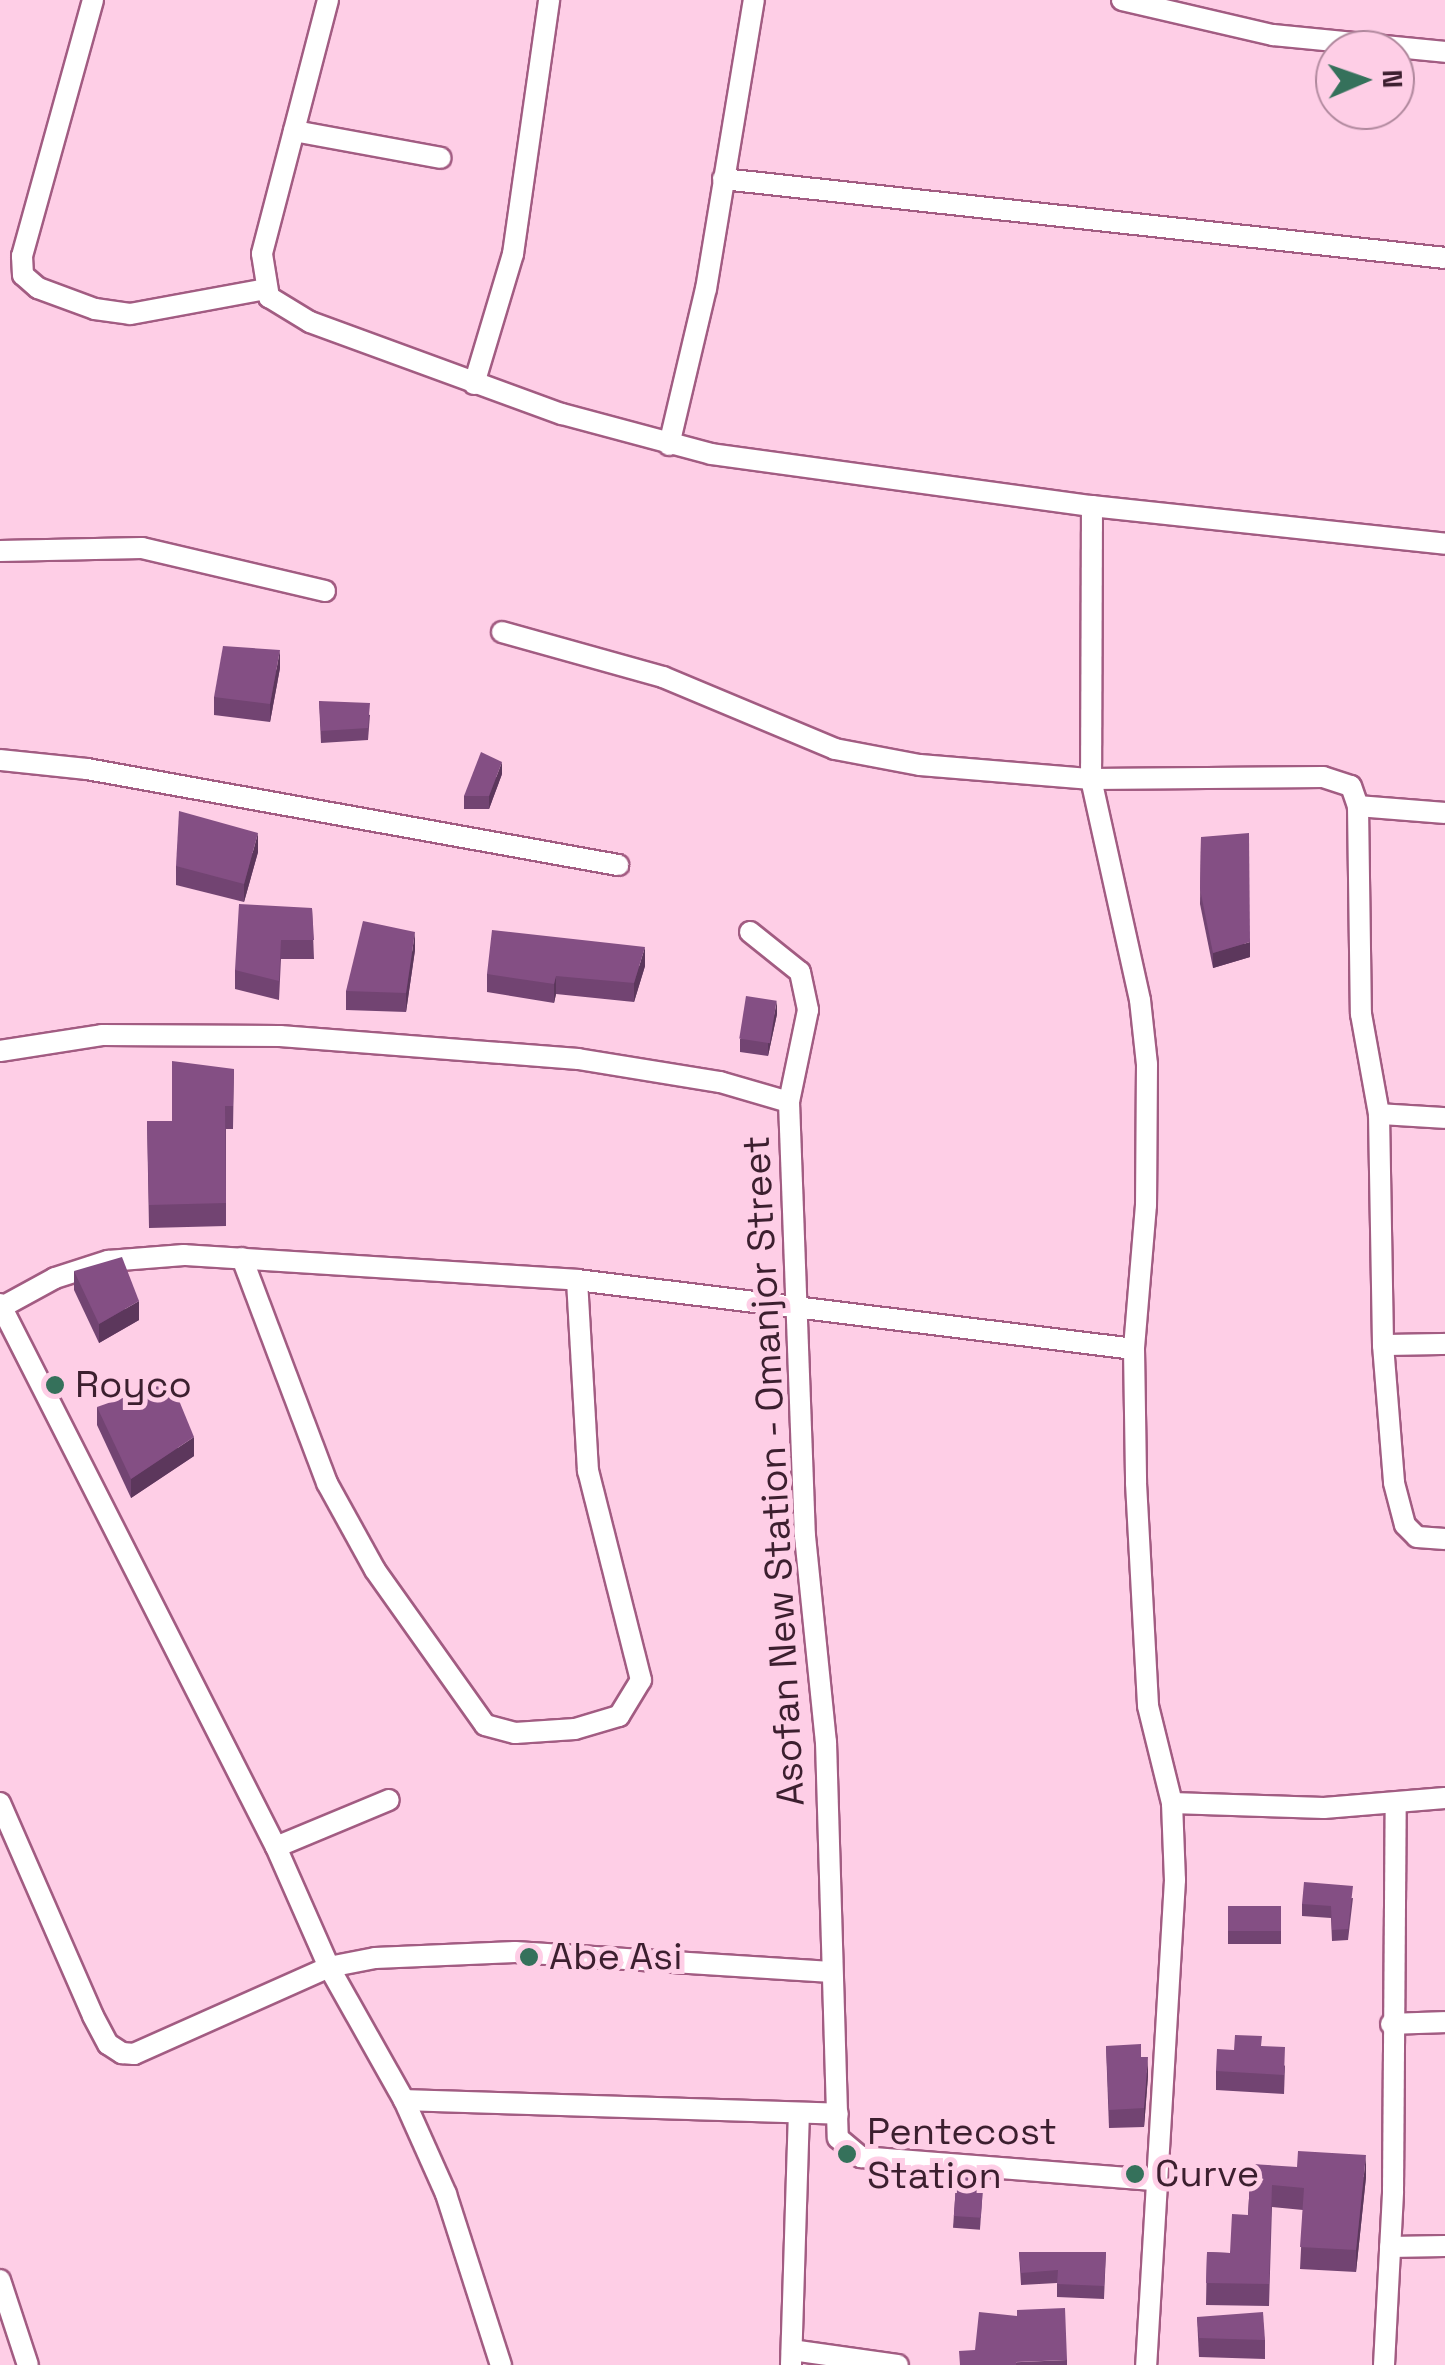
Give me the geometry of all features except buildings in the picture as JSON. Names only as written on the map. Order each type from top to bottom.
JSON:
[{"type":"street","points":[[93,0],[22,256],[23,275],[38,288],[95,309],[130,314],[266,289]]},
{"type":"street","points":[[328,0],[262,254],[266,289],[278,306],[310,322],[474,384],[669,445],[1092,506],[1445,544]]},
{"type":"street","points":[[474,384],[516,236],[549,0]]},
{"type":"street","points":[[669,445],[688,380],[754,0]]},
{"type":"street","points":[[1122,0],[1273,35],[1445,52]]},
{"type":"street","points":[[294,131],[441,158]]},
{"type":"street","points":[[723,179],[1445,258]]},
{"type":"street","points":[[1092,506],[1091,779],[1140,1000],[1148,1064],[1146,1204],[1134,1349],[1148,1706],[1172,1803],[1175,1880],[1146,2365]]},
{"type":"street","points":[[0,550],[142,548],[325,591]]},
{"type":"street","points":[[502,632],[663,677],[835,749],[967,772],[1091,779],[1342,778],[1358,806],[1361,1014],[1379,1114],[1383,1345],[1394,1483],[1405,1525],[1417,1537],[1445,1540]]},
{"type":"street","points":[[0,760],[87,769],[618,865]]},
{"type":"street","points":[[1358,806],[1445,814]]},
{"type":"street","points":[[750,932],[800,972],[808,1010],[789,1102]]},
{"type":"street","name":"Asofan New Station - Omanjor Street","points":[[0,1052],[102,1034],[316,1039],[578,1060],[720,1082],[789,1102],[793,1302],[805,1536],[826,1742],[838,2114]]},
{"type":"street","points":[[1379,1114],[1445,1118]]},
{"type":"street","points":[[500,2365],[446,2194],[404,2100],[330,1967],[276,1847],[1,1306],[108,1261],[242,1258],[577,1280],[793,1302],[1134,1349]]},
{"type":"street","points":[[242,1258],[308,1438],[374,1570],[473,1712],[485,1725],[515,1733],[576,1729],[619,1716],[641,1680],[588,1471],[577,1280]]},
{"type":"street","points":[[1383,1345],[1445,1344]]},
{"type":"street","points":[[1172,1803],[1269,1809],[1445,1798]]},
{"type":"street","points":[[276,1847],[389,1800]]},
{"type":"street","points":[[0,1803],[93,2016],[108,2044],[122,2053],[134,2054],[330,1967],[375,1958],[515,1952],[831,1972]]},
{"type":"street","points":[[1384,2365],[1390,2247],[1390,2024],[1396,1804]]},
{"type":"street","points":[[1390,2024],[1445,2022]]},
{"type":"street","points":[[404,2100],[838,2114],[844,2148],[861,2157],[1156,2180]]},
{"type":"street","points":[[798,2113],[792,2358],[898,2365]]},
{"type":"street","points":[[1390,2247],[1445,2246]]},
{"type":"street","points":[[0,2280],[28,2365]]},
{"type":"place","name":"Royco","points":[[55,1385]]},
{"type":"place","name":"Abe Asi","points":[[529,1957]]},
{"type":"place","name":"Pentecost Station","points":[[847,2154]]},
{"type":"place","name":"Curve","points":[[1135,2174]]}]
